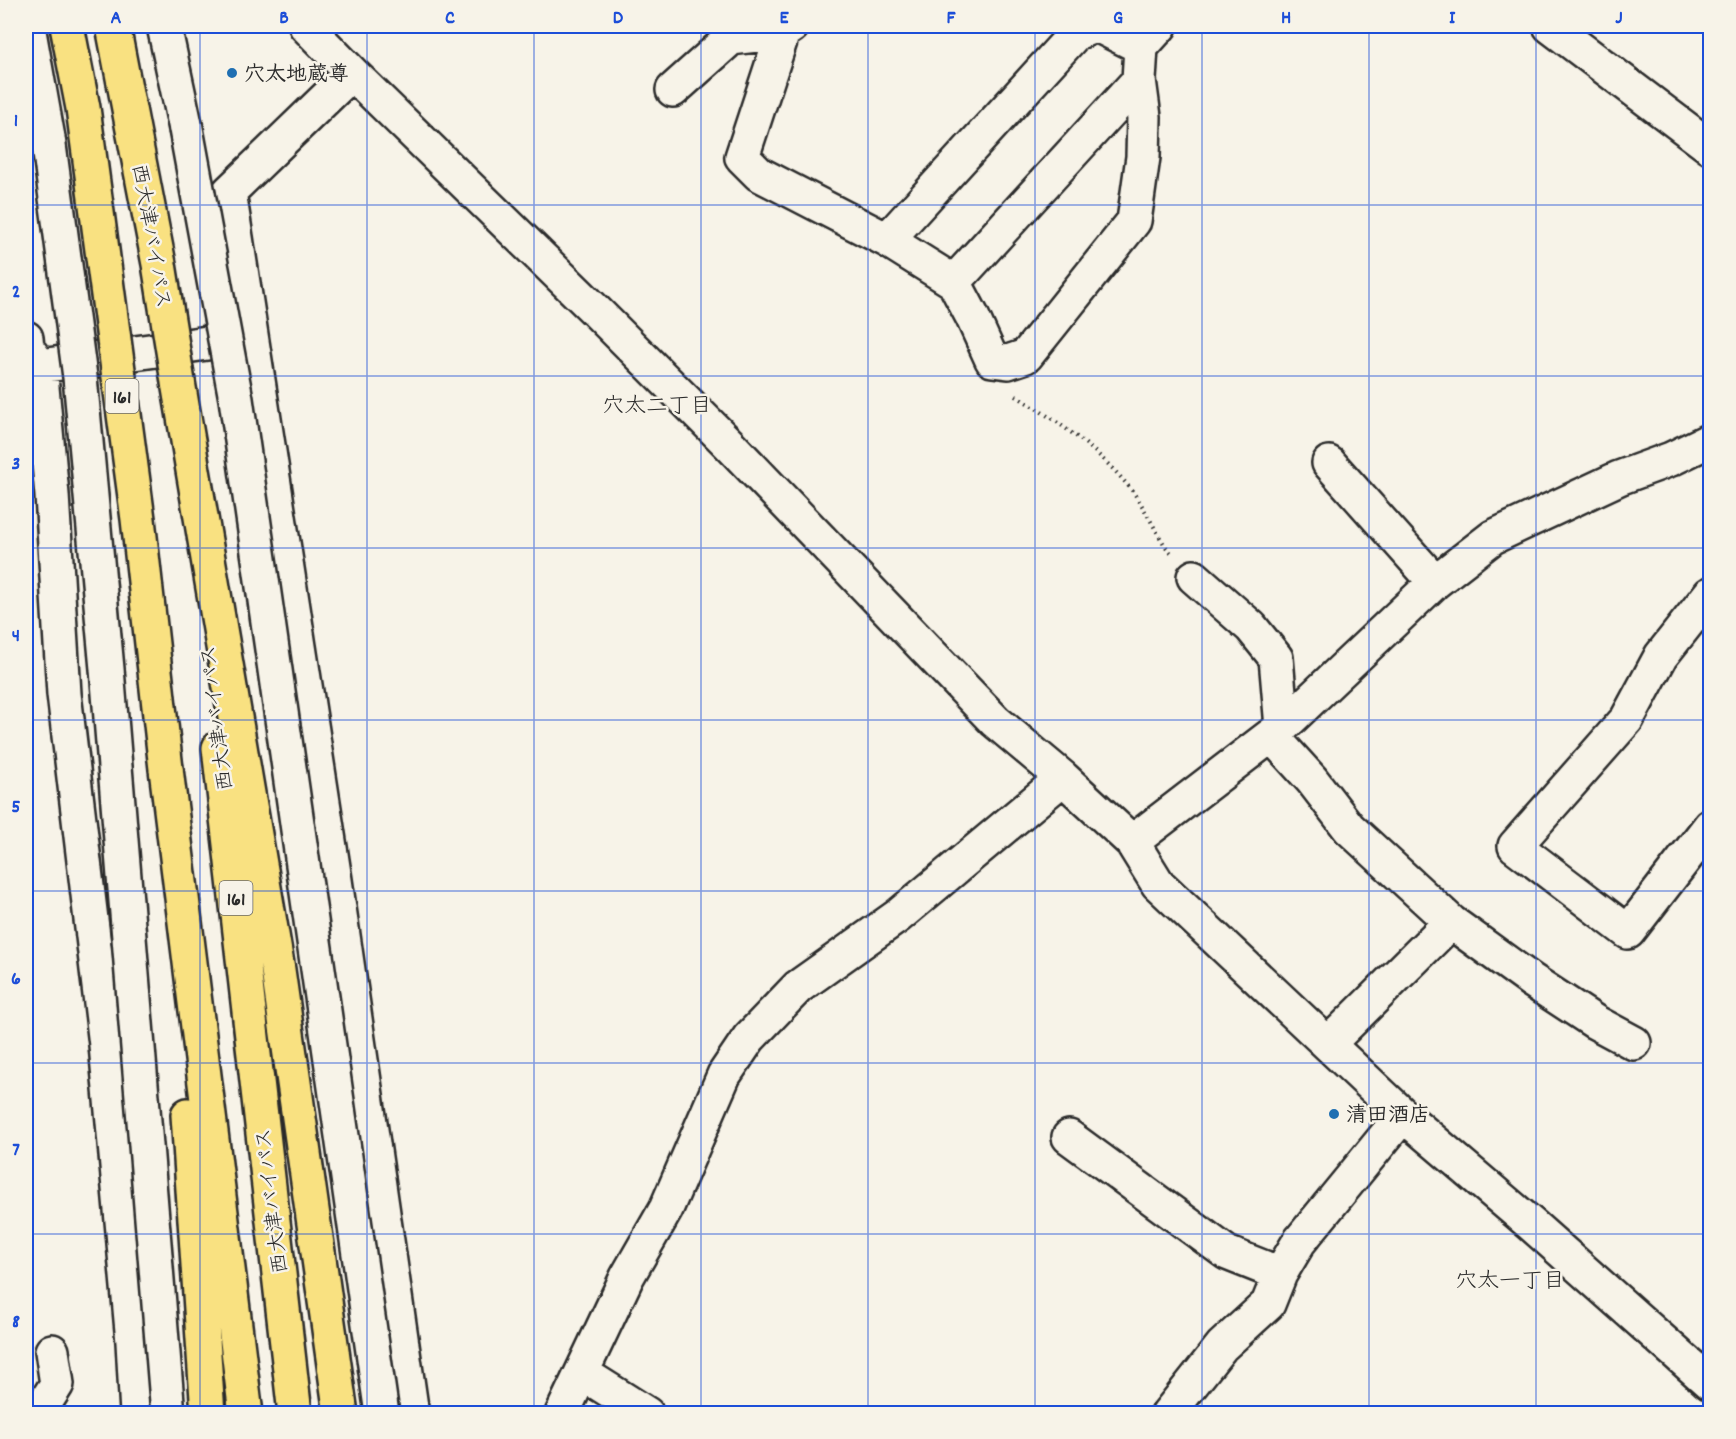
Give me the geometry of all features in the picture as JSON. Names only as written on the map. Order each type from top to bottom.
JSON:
[{"type":"highway","name":"161","points":[[67,26],[83,108],[130,460],[246,1413]]},
{"type":"highway","name":"西大津バイパス","points":[[113,26],[159,264],[178,382],[295,1413]]},
{"type":"highway","points":[[178,382],[278,970],[341,1413]]},
{"type":"highway","points":[[166,769],[208,1413]]},
{"type":"street","points":[[28,26],[48,138],[80,377],[108,669],[168,1413]]},
{"type":"street","points":[[164,26],[186,129],[236,399],[382,1413]]},
{"type":"street","points":[[306,26],[728,443],[995,721],[1132,842],[1158,884],[1402,1115],[1531,1224],[1710,1383]]},
{"type":"street","points":[[887,240],[1076,33],[1094,26]]},
{"type":"street","points":[[673,90],[731,38],[788,29],[742,157],[759,174],[887,240],[954,282],[992,360],[1008,362],[1026,356],[1134,221],[1143,157],[1144,117],[1139,80],[1151,36],[1099,26]]},
{"type":"street","points":[[1550,26],[1710,147]]},
{"type":"street","points":[[352,73],[228,192],[335,880],[412,1413]]},
{"type":"street","points":[[954,282],[1139,80]]},
{"type":"street","points":[[137,1413],[133,1342],[106,1046],[64,694],[52,495],[30,350],[251,337]]},
{"type":"street","points":[[1132,842],[1277,731],[1435,582],[1493,537],[1619,478],[1671,459],[1710,440]]},
{"type":"street","points":[[1329,464],[1435,582]]},
{"type":"street","points":[[1194,577],[1251,627],[1276,658],[1277,731],[1349,828],[1451,922],[1586,1016],[1634,1043]]},
{"type":"street","points":[[1710,594],[1661,656],[1627,718],[1515,846],[1628,932],[1710,826]]},
{"type":"street","points":[[562,1413],[627,1277],[666,1209],[724,1075],[749,1038],[798,987],[898,916],[1062,778]]},
{"type":"street","points":[[1328,1044],[1451,922]]},
{"type":"street","points":[[1168,1413],[1222,1346],[1268,1304],[1280,1274],[1299,1242],[1402,1115]]},
{"type":"street","points":[[1069,1137],[1227,1252],[1280,1274]]},
{"type":"street","points":[[38,1413],[57,1384],[52,1351]]},
{"type":"street","points":[[582,1373],[647,1413]]},
{"type":"path","points":[[1008,362],[1010,392],[1081,440],[1110,467],[1131,490],[1166,547],[1194,577]]},
{"type":"place","name":"穴太地蔵尊","points":[[232,73]]},
{"type":"place","name":"清田酒店","points":[[1334,1114]]},
{"type":"district","name":"穴太二丁目","points":[[657,404]]},
{"type":"district","name":"穴太一丁目","points":[[1510,1279]]}]
